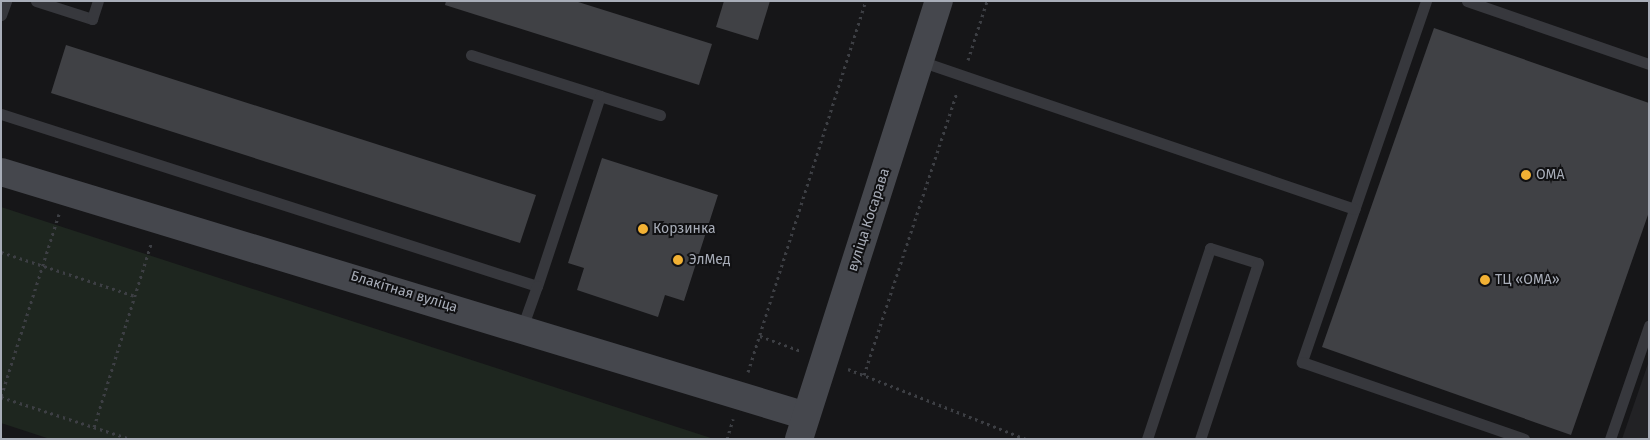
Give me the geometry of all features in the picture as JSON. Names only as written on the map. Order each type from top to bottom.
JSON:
[{"type":"street","name":"вуліца Косарава","points":[[802,427],[938,1]]},
{"type":"street","name":"Блакітная вуліца","points":[[1,172],[522,328],[741,396],[802,427]]},
{"type":"lane","points":[[1,15],[6,1]]},
{"type":"lane","points":[[36,1],[92,19],[98,1]]},
{"type":"lane","points":[[1426,1],[1302,362],[1524,439]]},
{"type":"lane","points":[[1466,1],[1649,64]]},
{"type":"lane","points":[[471,55],[660,115]]},
{"type":"lane","points":[[920,61],[1354,209]]},
{"type":"lane","points":[[522,328],[600,96]]},
{"type":"lane","points":[[1,114],[537,286]]},
{"type":"lane","points":[[1147,439],[1210,248],[1258,263],[1200,439]]},
{"type":"lane","points":[[1610,439],[1649,326]]},
{"type":"path","points":[[727,439],[866,1]]},
{"type":"path","points":[[864,375],[987,1]]},
{"type":"path","points":[[66,191],[1,397],[130,439]]},
{"type":"path","points":[[94,427],[159,219]]},
{"type":"path","points":[[1,252],[135,296]]},
{"type":"path","points":[[760,336],[804,353]]},
{"type":"path","points":[[842,367],[1026,439]]},
{"type":"shaded area","points":[[1,207],[714,439],[50,439],[1,423]]},
{"type":"shaded area","points":[[1649,361],[1649,439],[1622,439]]},
{"type":"building","points":[[446,1],[575,1],[712,44],[699,85],[445,5]]},
{"type":"building","points":[[724,1],[770,1],[758,40],[716,27]]},
{"type":"building","name":"ТЦ «ОМА»","points":[[1434,28],[1649,103],[1649,212],[1571,435],[1322,347]]},
{"type":"building","points":[[66,45],[536,195],[520,243],[51,93]]},
{"type":"building","name":"Корзинка","points":[[602,158],[718,195],[684,301],[665,295],[658,317],[577,290],[584,268],[568,263]]},
{"type":"place","name":"ОМА","points":[[1526,175]]},
{"type":"place","name":"Корзинка","points":[[643,229]]},
{"type":"place","name":"ЭлМед","points":[[678,260]]},
{"type":"place","name":"ТЦ «ОМА»","points":[[1485,280]]}]
